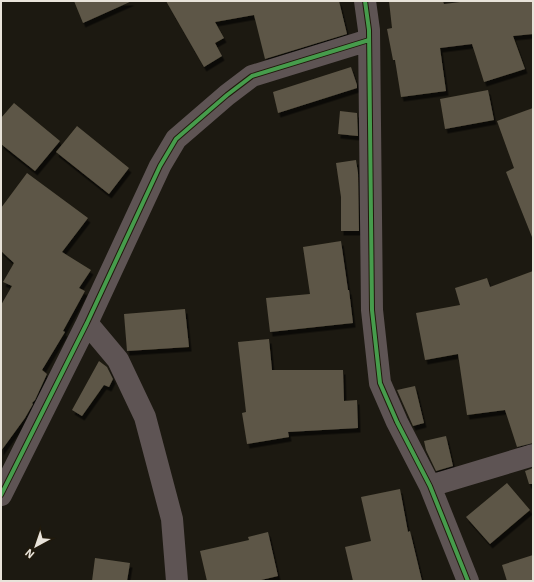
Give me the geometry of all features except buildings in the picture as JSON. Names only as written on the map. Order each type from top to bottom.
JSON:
[{"type":"street","points":[[364,1],[369,30],[372,310],[380,383],[397,422],[430,486],[468,581]]},
{"type":"street","points":[[1,495],[87,323],[160,166],[176,139],[227,94],[252,76],[369,40]]},
{"type":"street","points":[[87,323],[118,360],[145,417],[172,520],[177,581]]},
{"type":"street","points":[[430,486],[533,455]]},
{"type":"cycle path","points":[[365,1],[369,30],[372,310],[380,383],[397,422],[430,486],[468,581]]},
{"type":"cycle path","points":[[1,495],[87,323],[160,166],[176,139],[227,95],[252,76],[369,40]]}]
